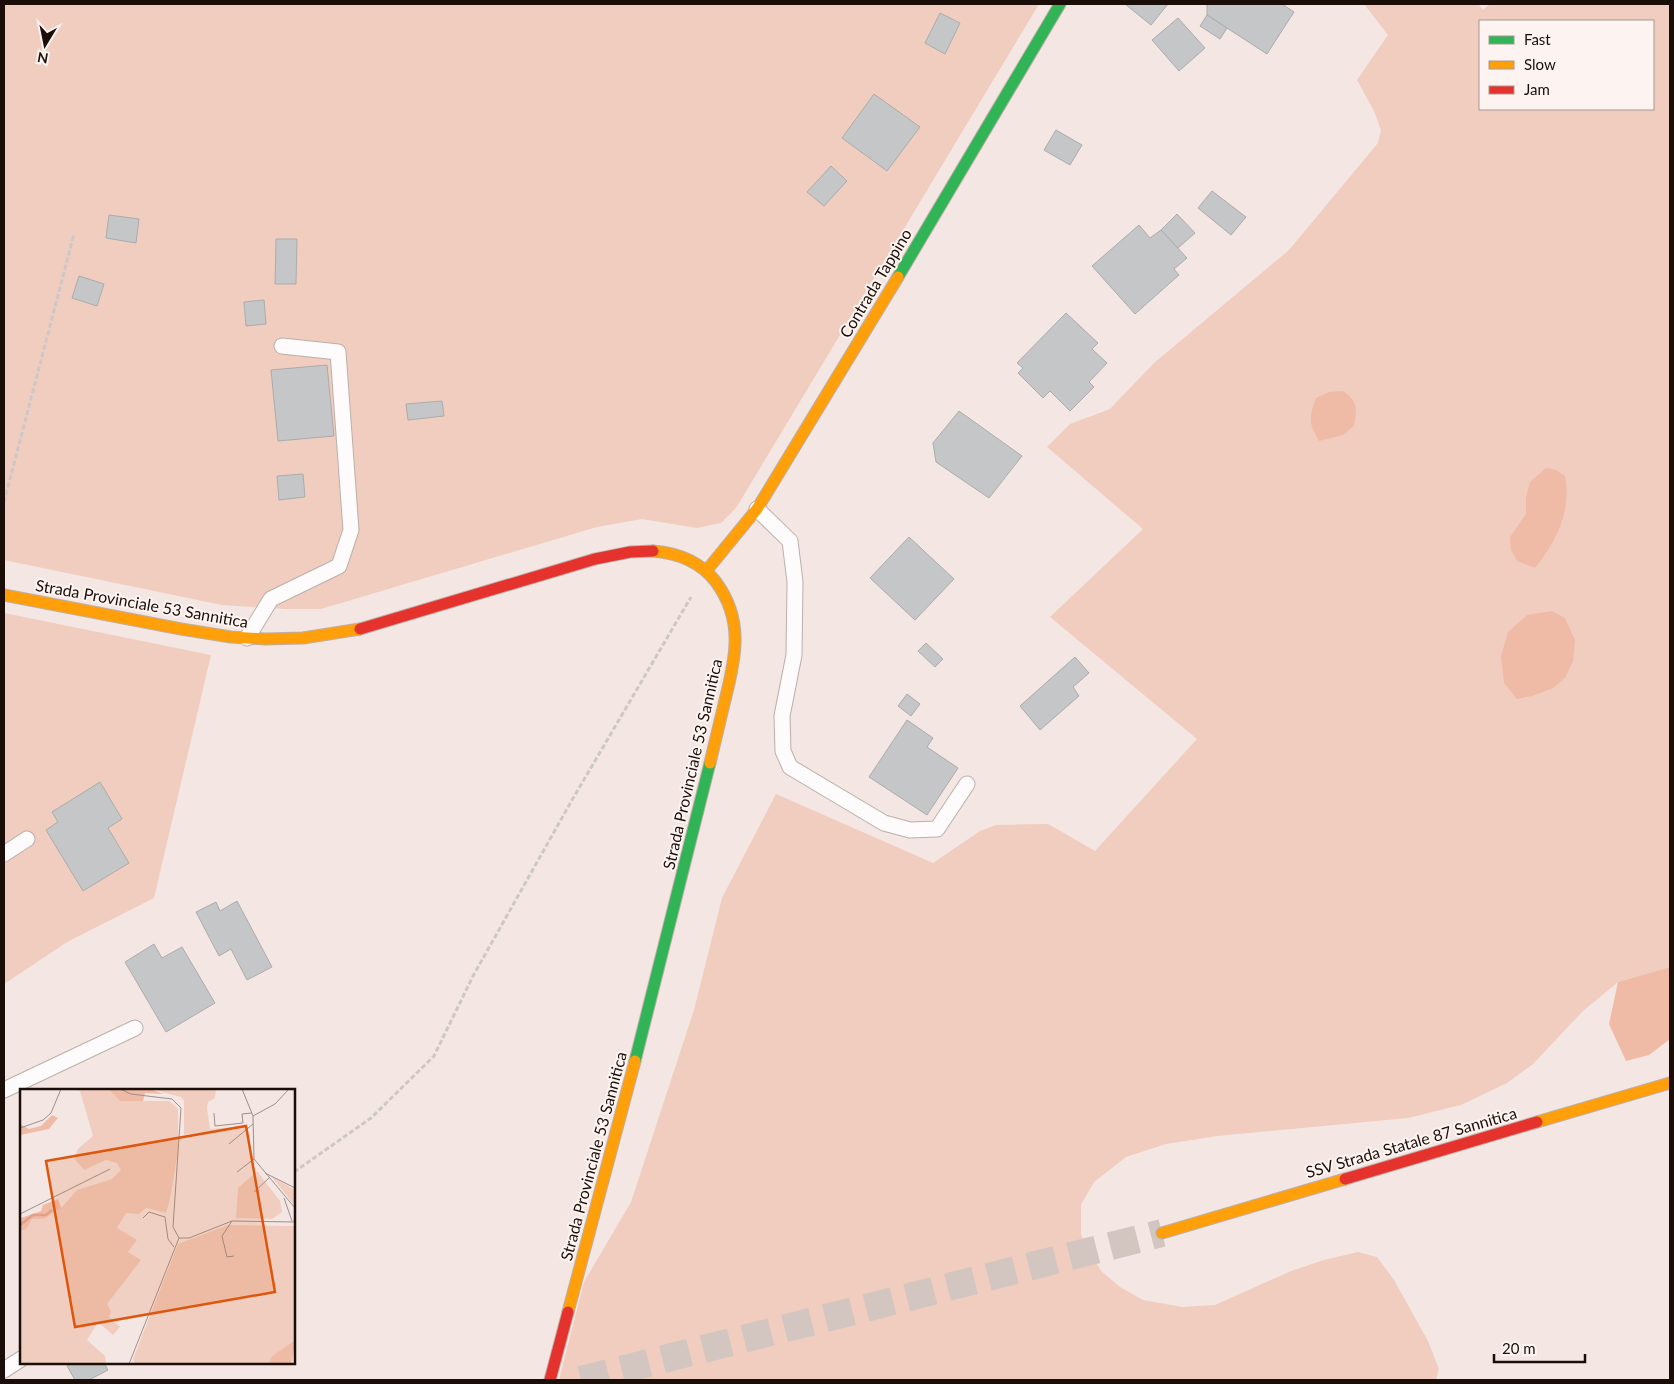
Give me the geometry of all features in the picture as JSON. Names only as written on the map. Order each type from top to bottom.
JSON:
[{"type":"street","name":"Contrada Tappino","points":[[707,570],[757,509],[945,199],[1060,4]]},
{"type":"street","name":"Strada Provinciale 53 Sannitica","points":[[4,595],[198,632],[247,638],[303,638],[359,629],[619,553],[652,551],[673,553],[692,560],[707,570],[718,583],[725,595],[734,619],[736,638],[732,673],[654,991],[550,1380]]},
{"type":"street","name":"SSV Strada Statale 87 Sannitica","points":[[1162,1232],[1670,1083]]},
{"type":"lane","points":[[247,638],[271,599],[339,566],[351,530],[338,352],[282,346]]},
{"type":"lane","points":[[757,509],[790,540],[795,582],[794,655],[782,716],[784,751],[790,767],[884,823],[910,830],[937,829],[967,784]]},
{"type":"lane","points":[[4,854],[27,839]]},
{"type":"lane","points":[[4,1090],[135,1028]]},
{"type":"lane","points":[[4,1370],[20,1360]]},
{"type":"path","points":[[4,502],[74,234]]},
{"type":"path","points":[[295,1171],[371,1118],[434,1056],[482,959],[572,800],[707,570]]},
{"type":"shaded area","points":[[4,4],[1039,4],[736,508],[721,523],[697,528],[642,519],[597,527],[321,609],[285,609],[222,605],[4,560]]},
{"type":"shaded area","points":[[1364,4],[1478,4],[1483,10],[1490,4],[1670,4],[1670,967],[1618,982],[1583,1011],[1533,1064],[1507,1083],[1461,1105],[1408,1118],[1217,1136],[1166,1144],[1126,1157],[1094,1182],[1081,1205],[1081,1235],[1101,1271],[1120,1287],[1143,1300],[1182,1307],[1215,1305],[1291,1271],[1324,1260],[1358,1252],[1377,1257],[1394,1280],[1428,1341],[1439,1369],[1436,1380],[559,1380],[584,1282],[631,1202],[694,1010],[722,898],[776,794],[933,863],[980,831],[996,825],[1048,824],[1095,851],[1197,739],[1050,617],[1143,529],[1047,447],[1070,424],[1110,409],[1154,363],[1289,250],[1378,143],[1381,130],[1374,111],[1357,80],[1388,35]]},
{"type":"shaded area","points":[[1343,391],[1354,402],[1356,414],[1354,426],[1343,435],[1319,441],[1311,424],[1312,410],[1316,398],[1329,392]]},
{"type":"shaded area","points":[[1546,468],[1556,470],[1565,476],[1566,501],[1564,514],[1556,537],[1535,568],[1517,561],[1511,550],[1510,537],[1526,514],[1526,497],[1530,482]]},
{"type":"shaded area","points":[[1552,611],[1565,618],[1575,640],[1573,661],[1565,678],[1553,688],[1532,696],[1517,699],[1504,683],[1501,656],[1508,632],[1527,615]]},
{"type":"shaded area","points":[[4,613],[211,655],[154,898],[67,942],[4,984]]},
{"type":"shaded area","points":[[1670,967],[1670,1039],[1649,1055],[1626,1061],[1609,1024],[1618,982]]},
{"type":"building","points":[[1125,4],[1168,4],[1151,25]]},
{"type":"building","points":[[1207,4],[1282,4],[1294,12],[1267,54],[1207,15]]},
{"type":"building","points":[[940,13],[960,23],[945,54],[925,43]]},
{"type":"building","points":[[1207,15],[1227,28],[1220,39],[1200,26]]},
{"type":"building","points":[[1178,18],[1205,48],[1179,71],[1152,40]]},
{"type":"building","points":[[874,94],[920,127],[887,171],[842,138]]},
{"type":"building","points":[[1056,130],[1082,145],[1070,165],[1044,150]]},
{"type":"building","points":[[831,166],[847,181],[824,206],[807,192]]},
{"type":"building","points":[[1212,191],[1246,217],[1231,235],[1198,208]]},
{"type":"building","points":[[1177,214],[1195,233],[1178,248],[1161,230]]},
{"type":"building","points":[[109,215],[139,219],[136,243],[106,238]]},
{"type":"building","points":[[1139,225],[1150,238],[1161,230],[1187,258],[1174,269],[1179,275],[1135,314],[1092,266]]},
{"type":"building","points":[[276,239],[297,239],[296,284],[275,284]]},
{"type":"building","points":[[79,276],[104,284],[97,306],[72,298]]},
{"type":"building","points":[[264,300],[266,324],[246,326],[244,302]]},
{"type":"building","points":[[1066,313],[1098,343],[1092,349],[1107,363],[1089,382],[1094,387],[1070,411],[1050,391],[1043,398],[1018,373],[1023,368],[1017,363]]},
{"type":"building","points":[[327,365],[334,436],[278,441],[271,370]]},
{"type":"building","points":[[442,401],[444,416],[408,420],[406,404]]},
{"type":"building","points":[[959,411],[1022,456],[989,498],[936,462],[933,443]]},
{"type":"building","points":[[303,474],[305,497],[279,500],[277,476]]},
{"type":"building","points":[[909,537],[954,579],[915,620],[870,578]]},
{"type":"building","points":[[926,643],[943,659],[935,667],[918,651]]},
{"type":"building","points":[[1075,657],[1089,673],[1073,687],[1079,696],[1040,730],[1020,706]]},
{"type":"building","points":[[907,694],[920,704],[911,716],[898,706]]},
{"type":"building","points":[[907,720],[933,738],[927,747],[958,768],[927,815],[869,777]]},
{"type":"building","points":[[100,782],[122,819],[108,828],[129,863],[83,891],[46,830],[58,822],[52,812]]},
{"type":"building","points":[[237,901],[272,967],[247,980],[231,949],[219,956],[196,912],[216,902],[220,911]]},
{"type":"building","points":[[154,944],[162,958],[182,947],[215,1003],[166,1032],[125,962]]},
{"type":"building","points":[[71,1364],[105,1364],[108,1370],[89,1380],[75,1380],[67,1366]]},
{"type":"tunnel","points":[[581,1380],[1162,1233]]},
{"type":"traffic: fast","points":[[898,277],[1060,4]]},
{"type":"traffic: fast","points":[[635,1061],[710,763]]},
{"type":"traffic: slow","points":[[707,570],[757,509],[898,277]]},
{"type":"traffic: slow","points":[[653,551],[680,556],[696,563],[716,582],[731,610],[735,639],[732,669],[710,763]]},
{"type":"traffic: slow","points":[[4,595],[231,637],[265,639],[303,638],[360,629]]},
{"type":"traffic: slow","points":[[568,1312],[635,1061]]},
{"type":"traffic: slow","points":[[1537,1122],[1670,1083]]},
{"type":"traffic: slow","points":[[1162,1233],[1345,1179]]},
{"type":"traffic: jam","points":[[360,629],[595,559],[630,552],[653,551]]},
{"type":"traffic: jam","points":[[1345,1179],[1537,1122]]},
{"type":"traffic: jam","points":[[550,1380],[568,1312]]}]
